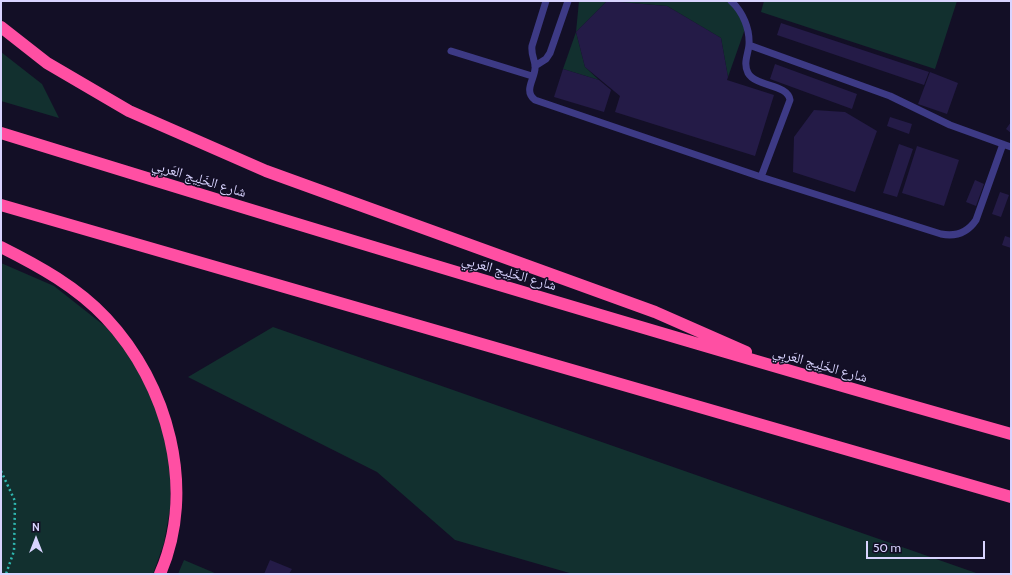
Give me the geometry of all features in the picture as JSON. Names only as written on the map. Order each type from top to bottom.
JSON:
[{"type":"highway","points":[[1,27],[48,63],[129,111],[251,165],[655,312],[789,372]]},
{"type":"highway","name":"شارع الخَلِيج العَربِي","points":[[1,133],[402,257],[789,372],[1011,434]]},
{"type":"highway","points":[[1,205],[1011,497]]},
{"type":"highway","points":[[1,248],[66,283],[106,318],[135,354],[166,418],[174,460],[177,504],[175,528],[169,554],[160,574]]},
{"type":"lane","points":[[546,1],[531,53],[535,66],[529,90],[532,98],[535,100],[761,177],[941,234],[954,235],[967,230],[976,220],[1003,144]]},
{"type":"lane","points":[[535,66],[546,59],[550,53],[568,1]]},
{"type":"lane","points":[[735,3],[746,25],[749,45],[746,67],[751,77],[785,91],[788,93],[790,100],[761,177]]},
{"type":"lane","points":[[749,45],[890,96],[950,125],[1011,147]]},
{"type":"lane","points":[[451,51],[532,76]]},
{"type":"path","points":[[1,471],[15,501],[14,551],[6,574]]},
{"type":"green space","points":[[579,1],[607,1],[576,32]]},
{"type":"green space","points":[[607,1],[728,1],[736,4],[746,26],[728,77],[721,38],[667,6]]},
{"type":"green space","points":[[764,1],[957,1],[935,69],[761,12]]},
{"type":"green space","points":[[576,32],[585,67],[599,80],[563,69]]},
{"type":"green space","points":[[1,52],[42,84],[59,118],[1,101]]},
{"type":"green space","points":[[1,263],[54,286],[106,327],[139,364],[165,417],[171,465],[170,509],[164,543],[153,574],[1,574]]},
{"type":"green space","points":[[273,327],[979,574],[573,574],[455,540],[377,472],[188,377]]},
{"type":"green space","points":[[184,560],[217,574],[178,574]]},
{"type":"building","points":[[607,1],[667,6],[721,38],[728,77],[727,80],[774,95],[755,156],[615,112],[620,96],[585,67],[576,32]]},
{"type":"building","points":[[781,23],[929,72],[924,85],[777,35]]},
{"type":"building","points":[[775,64],[857,94],[852,109],[770,79]]},
{"type":"building","points":[[563,69],[599,80],[611,90],[604,112],[554,97]]},
{"type":"building","points":[[930,72],[958,83],[947,114],[918,104]]},
{"type":"building","points":[[814,110],[845,112],[877,131],[855,192],[793,172],[794,137]]},
{"type":"building","points":[[890,117],[912,124],[909,134],[887,126]]},
{"type":"building","points":[[1011,122],[1011,133],[1006,129]]},
{"type":"building","points":[[899,144],[913,149],[897,197],[883,193]]},
{"type":"building","points":[[917,146],[959,160],[944,206],[902,193]]},
{"type":"building","points":[[975,180],[984,184],[976,206],[966,202]]},
{"type":"building","points":[[1000,192],[1009,195],[1001,217],[992,214]]},
{"type":"building","points":[[1005,236],[1011,238],[1011,248],[1002,245]]},
{"type":"building","points":[[270,560],[292,569],[289,574],[264,574]]}]
